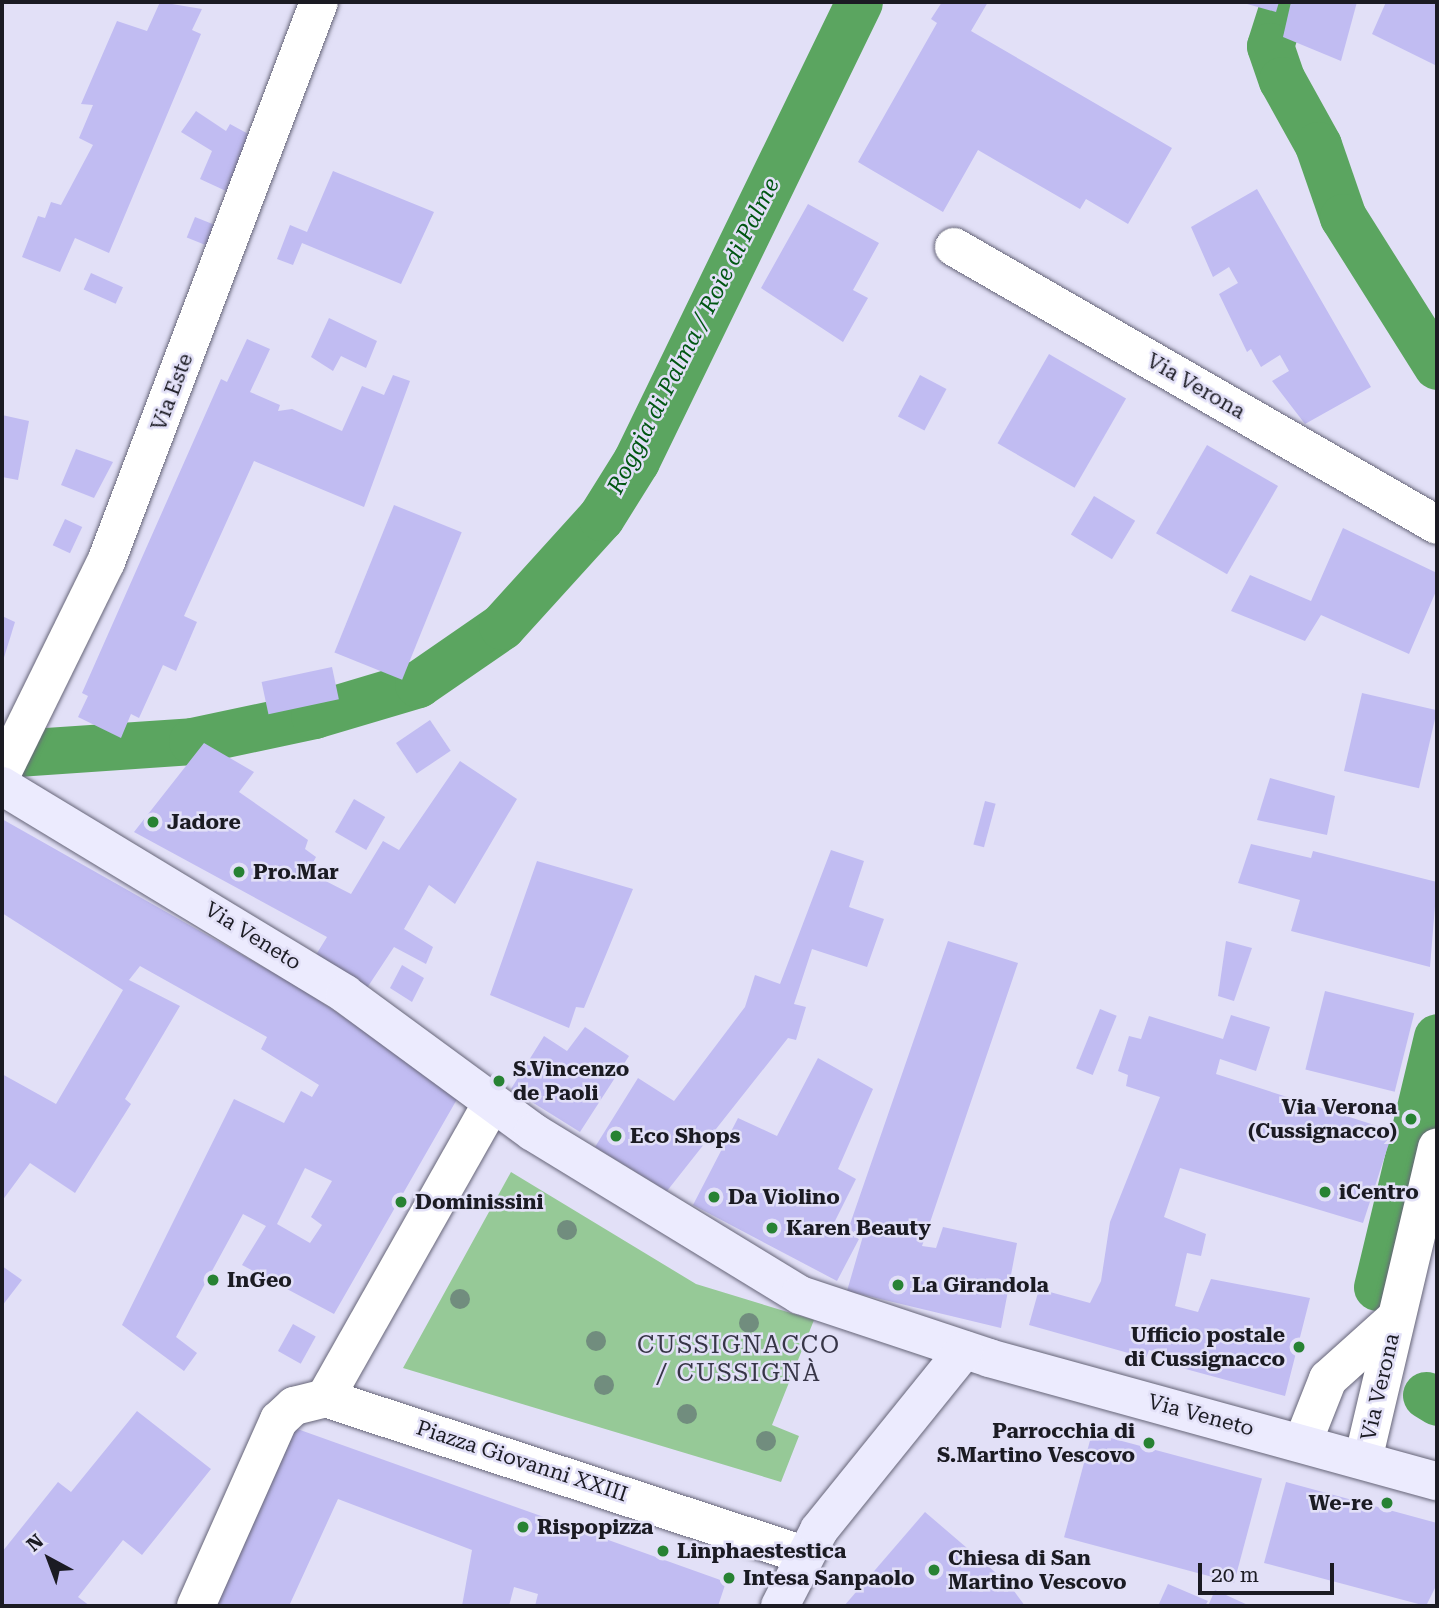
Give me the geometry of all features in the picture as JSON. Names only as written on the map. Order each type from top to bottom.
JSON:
[{"type":"street","name":"Via Este","points":[[2,777],[106,562],[319,2]]},
{"type":"street","name":"Via Verona","points":[[954,247],[1437,525]]},
{"type":"street","name":"Via Veneto","points":[[2,777],[345,993],[492,1103]]},
{"type":"street","points":[[197,1606],[279,1420],[294,1406],[325,1398],[492,1103],[800,1295],[964,1350],[804,1555],[780,1606]]},
{"type":"street","name":"Via Verona","points":[[1364,1456],[1437,1149]]},
{"type":"street","name":"Via Verona","points":[[1303,1442],[1328,1379],[1396,1318]]},
{"type":"street","name":"Via Veneto","points":[[964,1350],[1364,1456],[1437,1481]]},
{"type":"street","name":"Piazza Giovanni XXIII","points":[[325,1398],[804,1555]]},
{"type":"green space","points":[[511,1172],[696,1284],[814,1320],[772,1425],[799,1436],[781,1482],[403,1368]]},
{"type":"building","points":[[160,2],[202,9],[192,30],[201,34],[109,253],[75,238],[60,272],[22,257],[38,216],[45,218],[51,202],[61,205],[93,145],[79,138],[93,105],[81,104],[117,21],[147,31]]},
{"type":"building","points":[[942,2],[988,2],[971,31],[1172,148],[1128,224],[1086,199],[1080,209],[978,150],[943,212],[858,162],[937,23],[931,19]]},
{"type":"building","points":[[1240,2],[1279,2],[1276,12]]},
{"type":"building","points":[[1291,2],[1357,2],[1341,61],[1283,37]]},
{"type":"building","points":[[1386,2],[1437,2],[1437,66],[1372,34]]},
{"type":"building","points":[[196,111],[226,131],[230,124],[252,136],[239,197],[200,179],[212,151],[181,132]]},
{"type":"building","points":[[333,171],[434,212],[401,284],[302,243],[293,265],[277,259],[290,225],[307,232]]},
{"type":"building","points":[[1257,189],[1371,387],[1305,424],[1272,381],[1289,371],[1280,355],[1261,367],[1251,349],[1247,352],[1219,294],[1238,283],[1229,267],[1213,277],[1191,227]]},
{"type":"building","points":[[808,204],[879,243],[853,290],[868,298],[843,342],[761,288]]},
{"type":"building","points":[[195,217],[224,229],[216,249],[187,237]]},
{"type":"building","points":[[91,273],[123,287],[116,304],[84,289]]},
{"type":"building","points":[[329,318],[377,341],[366,368],[341,356],[333,371],[311,357]]},
{"type":"building","points":[[247,339],[270,349],[250,392],[280,405],[278,411],[292,409],[342,431],[362,386],[384,395],[393,375],[410,381],[364,507],[254,461],[184,616],[197,622],[176,671],[163,665],[139,718],[131,714],[121,738],[78,717],[88,696],[82,693],[221,379],[227,382]]},
{"type":"building","points":[[1049,354],[1126,398],[1075,488],[998,443]]},
{"type":"building","points":[[920,375],[946,389],[924,431],[898,416]]},
{"type":"building","points":[[2,415],[29,421],[18,480],[2,477]]},
{"type":"building","points":[[1207,445],[1278,486],[1227,574],[1156,533]]},
{"type":"building","points":[[76,449],[113,462],[94,498],[61,485]]},
{"type":"building","points":[[1094,496],[1135,521],[1112,559],[1071,535]]},
{"type":"building","points":[[394,505],[462,532],[402,680],[334,652]]},
{"type":"building","points":[[65,519],[82,527],[70,553],[53,545]]},
{"type":"building","points":[[1343,528],[1437,573],[1437,589],[1409,654],[1321,615],[1305,641],[1231,611],[1250,575],[1311,601]]},
{"type":"building","points":[[2,616],[15,622],[2,664]]},
{"type":"building","points":[[332,667],[339,699],[268,714],[262,682]]},
{"type":"building","points":[[1362,693],[1437,710],[1419,788],[1344,771]]},
{"type":"building","points":[[430,720],[451,751],[417,774],[396,743]]},
{"type":"building","points":[[204,743],[254,772],[239,792],[308,840],[305,849],[316,857],[308,872],[351,894],[383,841],[399,850],[460,761],[517,799],[455,904],[429,885],[404,929],[433,947],[426,964],[394,947],[365,991],[314,958],[327,937],[134,832]]},
{"type":"building","points":[[1270,778],[1335,796],[1327,835],[1257,820]]},
{"type":"building","points":[[354,799],[385,817],[366,850],[335,832]]},
{"type":"building","points":[[985,801],[996,804],[984,847],[973,844]]},
{"type":"building","points":[[2,819],[297,986],[460,1094],[334,1314],[242,1265],[266,1226],[243,1214],[176,1337],[197,1353],[184,1371],[122,1325],[234,1099],[284,1123],[301,1091],[312,1097],[319,1085],[261,1049],[267,1037],[140,966],[129,980],[180,1006],[125,1099],[131,1104],[75,1193],[30,1163],[2,1201],[2,1074],[56,1104],[123,990],[2,913]],"holes":[[[305,1168],[332,1181],[311,1217],[322,1225],[310,1243],[277,1224]]]},
{"type":"building","points":[[1251,844],[1311,858],[1313,851],[1437,882],[1430,967],[1291,931],[1300,900],[1238,883]]},
{"type":"building","points":[[831,850],[864,861],[849,907],[884,919],[867,967],[812,949],[794,1004],[806,1007],[796,1040],[788,1038],[667,1191],[595,1147],[638,1078],[674,1101],[745,1007],[755,975],[780,984]]},
{"type":"building","points":[[537,861],[633,889],[584,1008],[576,1007],[569,1028],[490,995]]},
{"type":"building","points":[[948,941],[1018,963],[922,1246],[936,1248],[943,1227],[1017,1243],[1001,1328],[847,1291],[863,1236],[848,1230]]},
{"type":"building","points":[[1226,941],[1252,948],[1234,1001],[1218,996]]},
{"type":"building","points":[[402,965],[424,978],[412,1002],[390,988]]},
{"type":"building","points":[[1325,991],[1414,1013],[1395,1092],[1305,1070]]},
{"type":"building","points":[[1100,1009],[1117,1016],[1093,1075],[1076,1068]]},
{"type":"building","points":[[1231,1015],[1270,1027],[1256,1071],[1220,1059],[1216,1074],[1393,1131],[1363,1223],[1180,1168],[1164,1217],[1206,1234],[1201,1256],[1187,1253],[1175,1306],[1198,1312],[1211,1279],[1310,1298],[1285,1396],[1182,1368],[1184,1358],[1149,1350],[1146,1358],[1029,1325],[1039,1289],[1090,1303],[1101,1281],[1110,1222],[1160,1097],[1126,1086],[1128,1075],[1118,1071],[1129,1036],[1141,1039],[1149,1016],[1223,1039]]},
{"type":"building","points":[[585,1027],[629,1056],[580,1132],[511,1089],[544,1036],[567,1051]]},
{"type":"building","points":[[818,1058],[873,1089],[838,1169],[856,1179],[833,1225],[859,1239],[837,1281],[693,1205],[738,1118],[777,1136]]},
{"type":"building","points":[[2,1266],[22,1280],[2,1306]]},
{"type":"building","points":[[293,1324],[316,1337],[301,1364],[278,1351]]},
{"type":"building","points":[[137,1411],[211,1469],[142,1555],[123,1540],[78,1597],[90,1606],[2,1606],[2,1552],[58,1482],[71,1492]]},
{"type":"building","points":[[289,1426],[726,1582],[718,1606],[535,1606],[538,1594],[514,1587],[509,1606],[462,1606],[472,1550],[338,1499],[289,1606],[211,1606]]},
{"type":"building","points":[[1092,1433],[1262,1479],[1234,1583],[1064,1537]]},
{"type":"building","points":[[1286,1482],[1437,1523],[1437,1584],[1426,1606],[1264,1563]]},
{"type":"building","name":"Chiesa di San Martino Vescovo","points":[[925,1512],[1009,1584],[1025,1606],[844,1606]]},
{"type":"building","points":[[1168,1584],[1208,1601],[1205,1606],[1158,1606]]},
{"type":"building","points":[[1215,1590],[1250,1606],[1208,1606]]},
{"type":"waterway","name":"Roggia di Palma / Roie di Palme","points":[[2,754],[192,741],[314,715],[418,684],[502,626],[601,517],[636,461],[859,2]]},
{"type":"waterway","name":"Roggia di Palma / Roie di Palme","points":[[1284,2],[1270,46],[1282,80],[1318,145],[1343,217],[1437,366]]},
{"type":"waterway","name":"Roggia di Palma / Roie di Palme","points":[[1377,1287],[1437,1037]]},
{"type":"waterway","points":[[1426,1395],[1437,1402]]},
{"type":"place","name":"Jadore","points":[[153,822]]},
{"type":"place","name":"Pro.Mar","points":[[239,872]]},
{"type":"place","name":"S.Vincenzo de Paoli","points":[[499,1081]]},
{"type":"place","name":"Via Verona (Cussignacco)","points":[[1411,1119]]},
{"type":"place","name":"Eco Shops","points":[[616,1136]]},
{"type":"place","name":"iCentro","points":[[1325,1192]]},
{"type":"place","name":"Da Violino","points":[[714,1197]]},
{"type":"place","name":"Dominissini","points":[[401,1202]]},
{"type":"place","name":"Karen Beauty","points":[[772,1228]]},
{"type":"place","name":"InGeo","points":[[213,1280]]},
{"type":"place","name":"La Girandola","points":[[898,1285]]},
{"type":"place","name":"Ufficio postale di Cussignacco","points":[[1299,1347]]},
{"type":"place","name":"Parrocchia di S.Martino Vescovo","points":[[1149,1443]]},
{"type":"place","name":"We-re","points":[[1387,1503]]},
{"type":"place","name":"Rispopizza","points":[[523,1527]]},
{"type":"place","name":"Linphaestestica","points":[[663,1551]]},
{"type":"place","name":"Chiesa di San Martino Vescovo","points":[[934,1570]]},
{"type":"place","name":"Intesa Sanpaolo","points":[[729,1578]]},
{"type":"district","name":"CUSSIGNACCO / CUSSIGNÀ","points":[[739,1360]]}]
